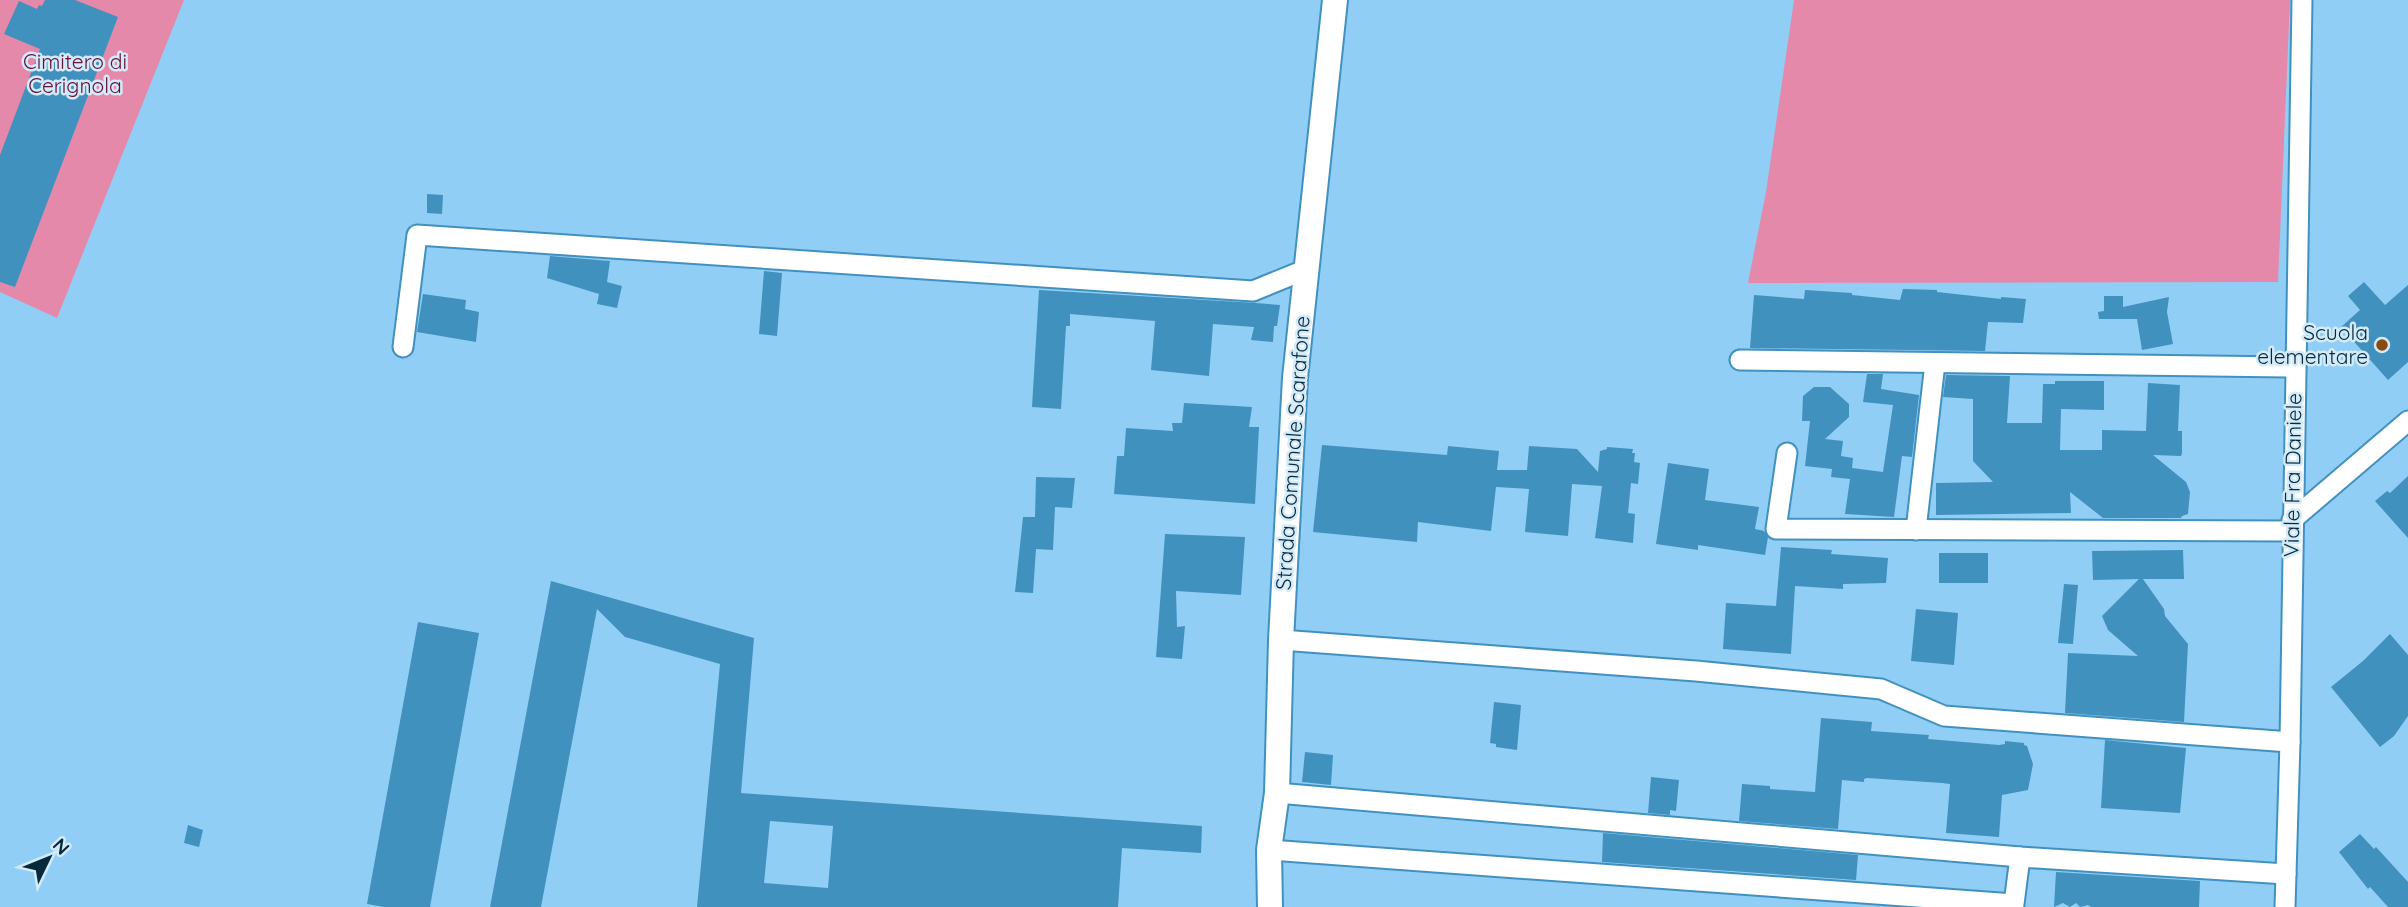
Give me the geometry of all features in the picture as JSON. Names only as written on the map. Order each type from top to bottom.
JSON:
[{"type":"street","name":"Strada Comunale Scarafone","points":[[1270,907],[1269,850],[1277,793],[1281,640],[1295,378],[1335,0]]},
{"type":"street","name":"Viale Fra Daniele","points":[[2285,907],[2302,0]]},
{"type":"street","points":[[404,347],[417,234],[1253,291],[1307,269]]},
{"type":"street","points":[[1740,360],[2295,367]]},
{"type":"street","points":[[1916,530],[1935,363]]},
{"type":"street","points":[[1787,453],[1776,529],[1916,530],[2292,518],[2408,421]]},
{"type":"street","points":[[2293,476],[2318,498]]},
{"type":"street","points":[[1281,640],[1696,671],[1881,689],[1944,716],[2290,742]]},
{"type":"street","points":[[1277,793],[2020,857],[2286,874]]},
{"type":"street","points":[[1269,850],[2014,904],[2020,857]]},
{"type":"green space","name":"Cimitero di Cerignola","points":[[0,0],[184,0],[57,318],[0,292]]},
{"type":"green space","points":[[1794,0],[2290,0],[2278,282],[1748,283],[1766,192]]},
{"type":"building","points":[[45,0],[75,0],[118,17],[15,287],[0,282],[0,155],[40,49],[4,34],[19,1],[37,9]]},
{"type":"building","points":[[427,194],[443,195],[442,214],[427,213]]},
{"type":"building","points":[[550,256],[610,261],[607,282],[622,286],[617,308],[597,304],[599,294],[547,278]]},
{"type":"building","points":[[764,271],[782,273],[777,336],[759,334]]},
{"type":"building","name":"Scuola elementare","points":[[2364,282],[2385,305],[2408,285],[2408,362],[2388,380],[2341,327],[2360,310],[2348,296]]},
{"type":"building","points":[[1903,289],[2026,299],[2023,323],[1988,322],[1985,351],[1750,348],[1754,295],[1804,299],[1805,290],[1900,300]]},
{"type":"building","points":[[1039,290],[1280,305],[1273,342],[1251,340],[1254,327],[1213,324],[1209,376],[1151,370],[1155,321],[1070,314],[1070,326],[1066,326],[1061,409],[1032,407]]},
{"type":"building","points":[[423,294],[466,300],[465,309],[479,312],[476,342],[417,332]]},
{"type":"building","points":[[2104,296],[2123,296],[2123,307],[2169,297],[2167,312],[2173,344],[2142,350],[2137,319],[2099,319],[2098,312],[2104,311]]},
{"type":"building","points":[[1867,374],[1883,374],[1881,389],[1919,395],[1912,457],[1902,456],[1894,517],[1845,514],[1850,479],[1831,477],[1832,469],[1805,466],[1810,421],[1802,421],[1803,396],[1814,387],[1830,387],[1849,404],[1849,417],[1825,439],[1843,441],[1841,456],[1853,458],[1852,468],[1883,472],[1893,405],[1863,402]]},
{"type":"building","points":[[1946,375],[2010,376],[2007,423],[2042,423],[2043,384],[2055,384],[2055,381],[2104,381],[2104,410],[2061,409],[2060,450],[2102,450],[2102,430],[2146,431],[2148,383],[2180,385],[2178,431],[2182,431],[2181,456],[2153,455],[2186,482],[2190,492],[2188,514],[2181,518],[2103,518],[2070,492],[2071,513],[1936,515],[1936,483],[1993,482],[1973,461],[1973,399],[1943,397]]},
{"type":"building","points":[[1184,403],[1252,407],[1249,427],[1259,427],[1255,504],[1114,494],[1117,456],[1124,456],[1126,428],[1173,431],[1172,423],[1182,423]]},
{"type":"building","points":[[1322,445],[1447,455],[1448,446],[1499,451],[1497,470],[1527,470],[1529,446],[1577,449],[1598,472],[1600,451],[1607,447],[1633,449],[1634,462],[1640,463],[1638,484],[1631,483],[1628,513],[1635,514],[1633,543],[1595,538],[1602,486],[1572,484],[1568,536],[1525,532],[1529,489],[1496,487],[1491,531],[1418,522],[1417,542],[1313,532]]},
{"type":"building","points":[[1668,463],[1709,469],[1705,500],[1759,507],[1755,529],[1764,531],[1768,537],[1765,555],[1698,545],[1698,550],[1656,544]]},
{"type":"building","points":[[2408,476],[2408,538],[2375,501],[2387,491],[2390,493]]},
{"type":"building","points":[[1036,477],[1075,478],[1072,508],[1055,507],[1053,550],[1036,549],[1033,593],[1015,592],[1023,517],[1035,517]]},
{"type":"building","points":[[1165,534],[1245,537],[1241,595],[1176,591],[1177,627],[1185,626],[1182,659],[1156,657]]},
{"type":"building","points":[[1781,547],[1832,550],[1831,554],[1888,558],[1886,583],[1843,584],[1843,589],[1795,586],[1791,654],[1723,649],[1726,603],[1776,606]]},
{"type":"building","points":[[2183,550],[2184,579],[2143,579],[2164,609],[2165,616],[2188,644],[2184,722],[2065,713],[2068,653],[2138,656],[2108,630],[2102,616],[2139,579],[2093,580],[2092,551]]},
{"type":"building","points":[[1939,553],[1988,553],[1988,583],[1939,583]]},
{"type":"building","points":[[551,581],[754,638],[741,793],[1202,826],[1201,853],[1122,848],[1118,907],[697,907],[720,664],[625,637],[597,609],[541,907],[490,907]],"holes":[[[770,821],[833,826],[828,888],[764,883]]]},
{"type":"building","points":[[2064,584],[2078,585],[2073,644],[2058,643]]},
{"type":"building","points":[[1916,609],[1958,613],[1954,665],[1911,661]]},
{"type":"building","points":[[418,622],[479,633],[430,907],[384,907],[367,904]]},
{"type":"building","points":[[2390,634],[2408,655],[2408,716],[2394,736],[2380,747],[2331,687]]},
{"type":"building","points":[[1494,702],[1521,705],[1517,750],[1496,747],[1496,744],[1490,743]]},
{"type":"building","points":[[1821,718],[1872,722],[1871,731],[1929,735],[1928,739],[1999,745],[2005,744],[2005,741],[2024,743],[2033,764],[2028,790],[2002,795],[1999,837],[1946,833],[1950,784],[1867,778],[1864,782],[1842,780],[1838,829],[1739,821],[1742,784],[1815,792]]},
{"type":"building","points":[[2105,740],[2186,748],[2180,813],[2101,808]]},
{"type":"building","points":[[1305,752],[1333,755],[1331,785],[1302,782]]},
{"type":"building","points":[[1651,777],[1679,780],[1676,811],[1670,810],[1670,815],[1648,813]]},
{"type":"building","points":[[188,825],[203,830],[199,847],[184,843]]},
{"type":"building","points":[[1603,833],[1858,855],[1856,880],[1602,862]]},
{"type":"building","points":[[2360,834],[2374,849],[2376,847],[2408,882],[2408,907],[2388,907],[2370,887],[2368,889],[2339,852]]},
{"type":"building","points":[[2056,872],[2200,881],[2199,907],[2080,907],[2076,903],[2070,907],[2063,903],[2054,907]]},
{"type":"place","name":"Scuola elementare","points":[[2382,345]]}]
